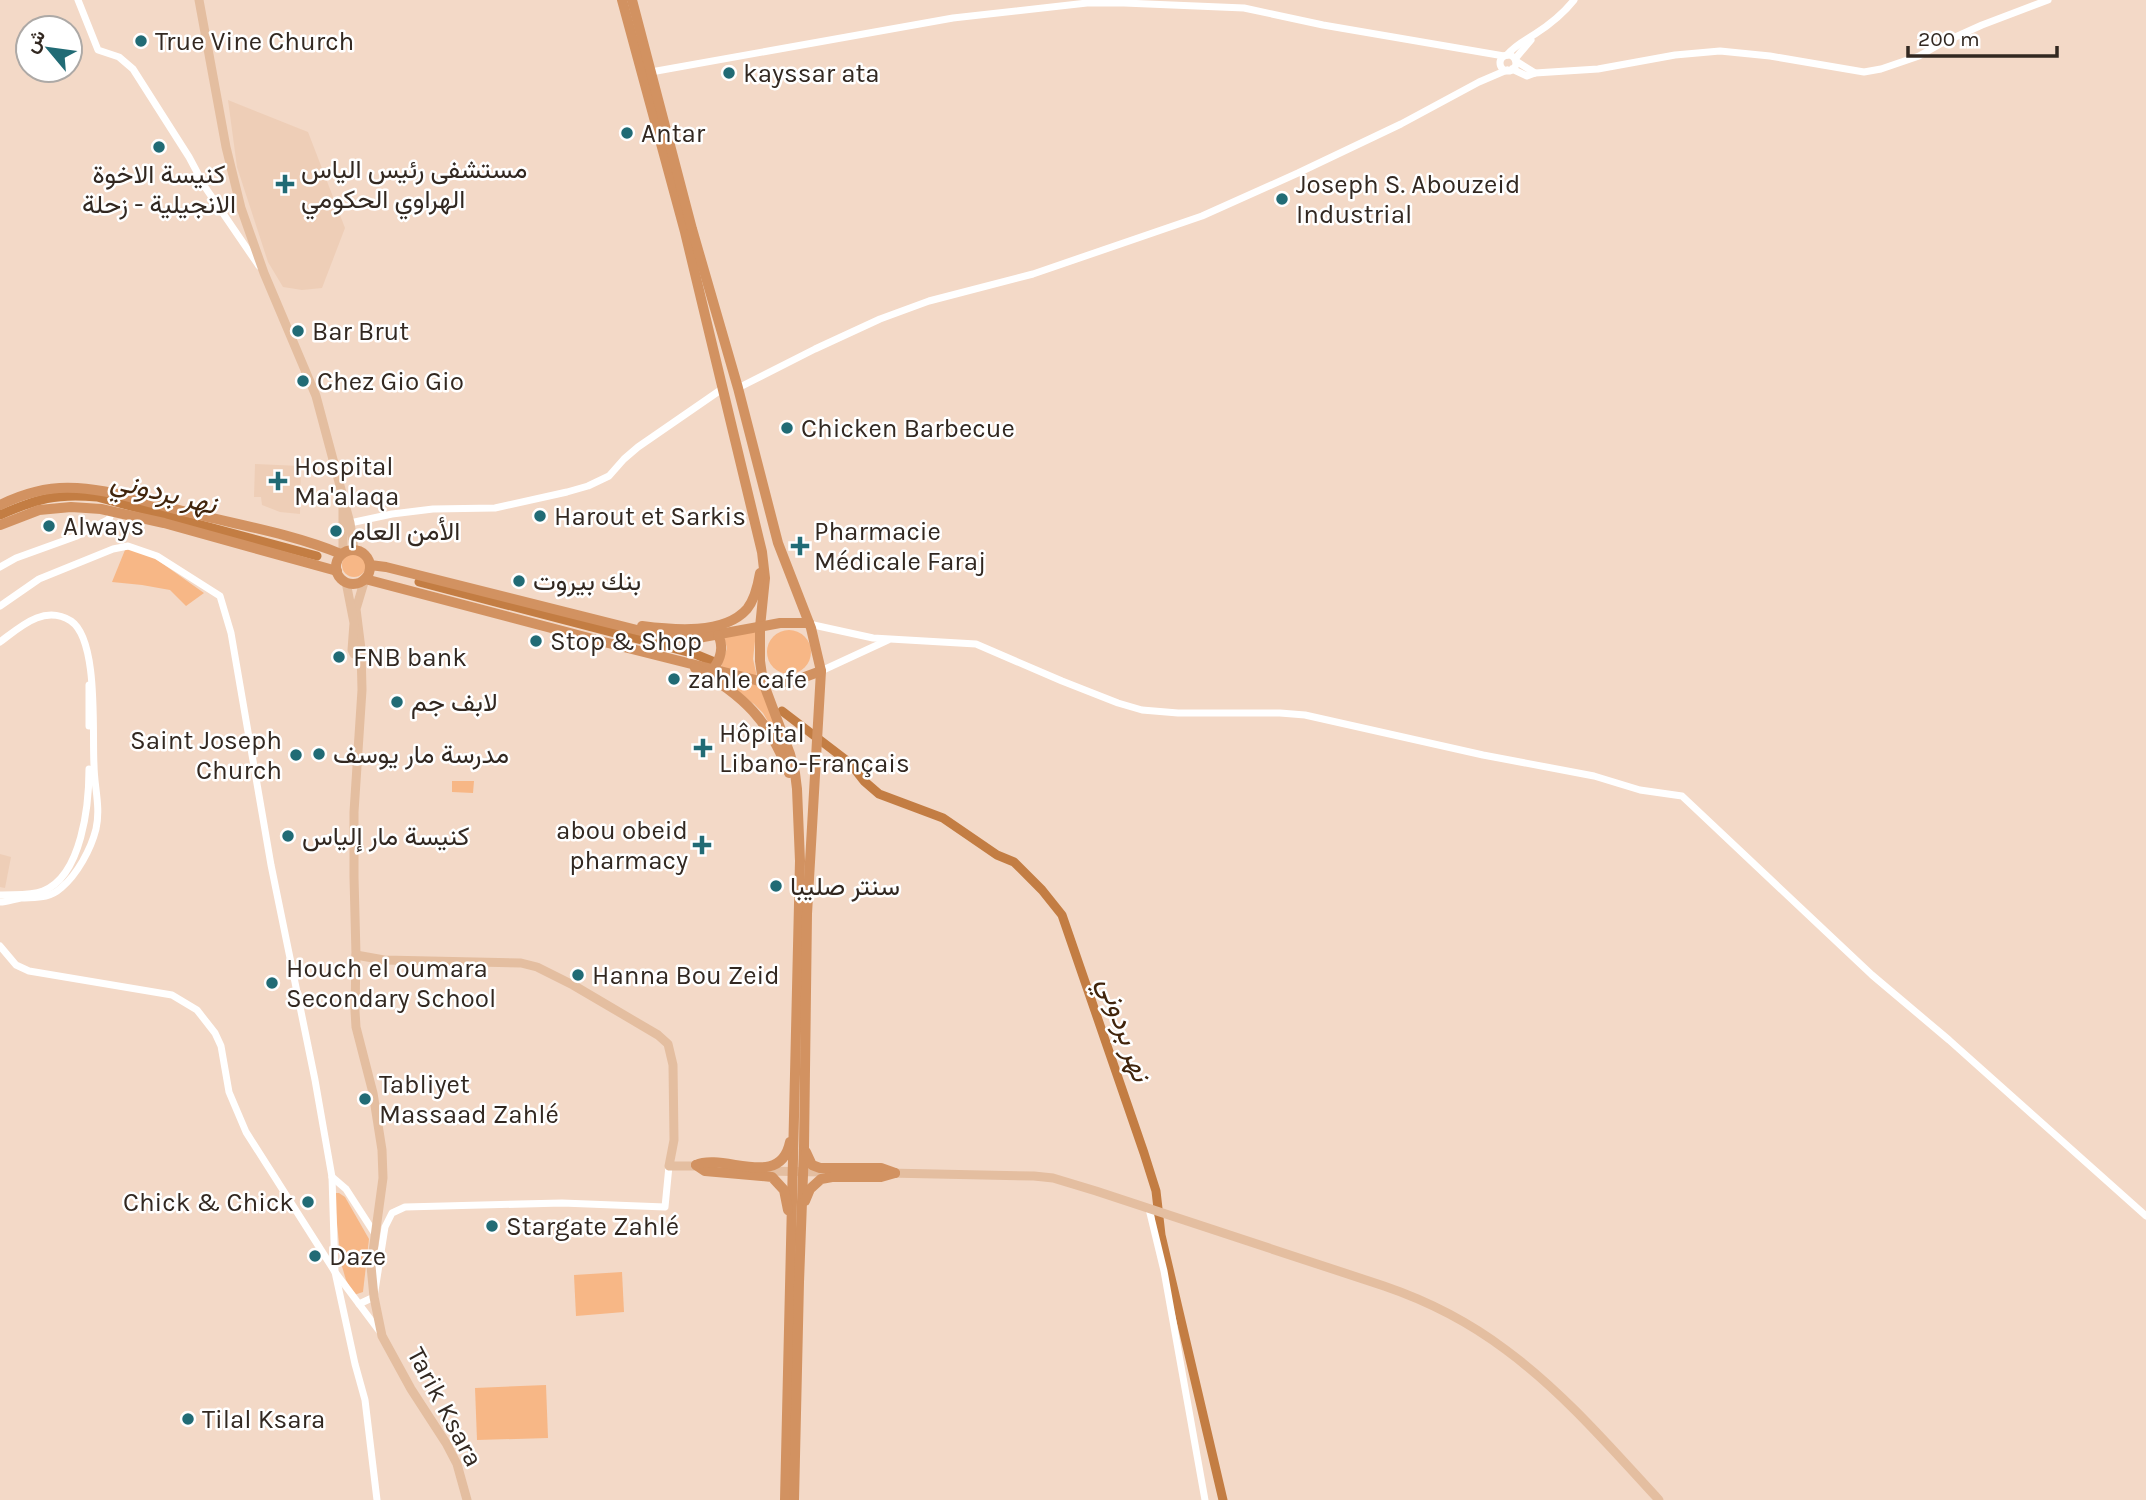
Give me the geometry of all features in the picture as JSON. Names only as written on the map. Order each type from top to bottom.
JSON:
[{"type":"highway","points":[[622,0],[685,232],[760,542],[765,578],[760,627],[763,682],[790,754],[798,796],[800,861],[792,1223],[794,1500]]},
{"type":"highway","points":[[632,0],[779,543],[809,623],[821,671],[807,914],[802,1207],[785,1500]]},
{"type":"highway","points":[[719,375],[734,370]]},
{"type":"highway","points":[[727,407],[743,403]]},
{"type":"highway","points":[[365,579],[370,565],[365,554],[343,552],[120,493],[55,488],[34,492],[0,505],[4,523],[39,510],[89,507],[164,523],[332,570],[347,588],[365,579],[382,582],[763,682],[791,682],[821,671]]},
{"type":"highway","points":[[614,625],[693,628],[733,620],[746,610],[755,594],[761,567],[760,542]]},
{"type":"highway","points":[[332,570],[343,552]]},
{"type":"highway","points":[[370,565],[676,639],[718,635],[787,622],[809,623]]},
{"type":"highway","points":[[382,582],[380,573],[386,567]]},
{"type":"highway","points":[[713,669],[719,662],[721,650],[718,635]]},
{"type":"highway","points":[[677,660],[720,682],[753,709],[771,734],[798,796]]},
{"type":"highway","points":[[696,1166],[703,1162],[750,1167],[775,1164],[788,1150],[794,1124]]},
{"type":"highway","points":[[804,1148],[809,1162],[815,1167],[881,1168],[895,1173]]},
{"type":"highway","points":[[696,1166],[705,1171],[769,1176],[775,1179],[784,1190],[792,1223]]},
{"type":"highway","points":[[802,1207],[810,1189],[821,1180],[832,1177],[881,1177],[895,1173]]},
{"type":"main road","points":[[199,0],[226,147],[241,208],[264,273],[316,397],[344,498],[350,523],[343,552]]},
{"type":"main road","points":[[343,552],[344,498]]},
{"type":"main road","points":[[347,588],[354,623],[352,650],[360,656],[356,609],[365,579]]},
{"type":"main road","points":[[347,588],[355,592],[358,600]]},
{"type":"main road","name":"Tarik Ksara","points":[[360,656],[362,690],[354,826],[356,1027],[373,1093],[382,1150],[383,1178],[371,1266],[374,1297],[382,1336],[411,1389],[443,1436],[457,1464],[467,1500]]},
{"type":"main road","points":[[356,956],[384,960],[499,961],[537,967],[658,1035],[668,1044],[673,1065],[674,1140],[669,1166],[766,1171],[1043,1177],[1073,1183],[1404,1293],[1471,1326],[1506,1349],[1544,1382],[1659,1500]]},
{"type":"street","points":[[78,0],[98,50],[120,57],[133,69],[205,187],[264,273]]},
{"type":"street","points":[[738,388],[880,319],[922,304],[1033,274],[1202,216],[1404,123],[1479,82],[1508,62],[1574,0]]},
{"type":"street","points":[[651,72],[953,18],[1087,3],[1244,8],[1323,25],[1480,52],[1508,62],[1527,76],[1535,73],[1598,69],[1675,55],[1720,51],[1864,72],[1919,56],[1983,25],[2048,0]]},
{"type":"street","points":[[350,523],[433,509],[495,508],[588,486],[609,476],[638,447],[722,389]]},
{"type":"street","points":[[0,567],[16,558],[77,537],[109,519],[112,512]]},
{"type":"street","points":[[0,606],[39,579],[113,549],[128,546],[158,556],[220,596],[230,633],[271,865],[332,1177],[335,1272],[365,1400],[377,1500]]},
{"type":"street","points":[[0,642],[29,621],[46,614],[71,621],[80,630],[86,643],[89,670],[98,815],[92,841],[71,879],[53,890],[0,902]]},
{"type":"street","points":[[809,623],[852,635],[888,640],[976,643],[1062,681],[1142,710],[1305,715],[1483,755],[1594,776],[1640,790],[1682,796],[1872,975],[2146,1216]]},
{"type":"street","points":[[821,671],[888,640]]},
{"type":"street","points":[[0,895],[53,890],[78,846],[86,819],[91,702]]},
{"type":"street","points":[[64,872],[71,879]]},
{"type":"street","points":[[0,946],[16,965],[29,971],[172,995],[197,1010],[215,1033],[221,1046],[229,1092],[246,1132],[335,1272],[382,1336]]},
{"type":"street","points":[[359,1304],[374,1297],[385,1227],[392,1213],[405,1207],[562,1203],[665,1207],[669,1166]]},
{"type":"street","points":[[332,1177],[346,1189],[375,1234]]},
{"type":"street","points":[[1152,1210],[1205,1500]]},
{"type":"shaded area","name":"مستشفى رئيس الياس الهراوي الحكومي","points":[[228,100],[308,132],[345,228],[322,288],[302,290],[283,287],[268,262],[237,167]]},
{"type":"shaded area","name":"Hospital Ma'alaqa","points":[[255,464],[301,466],[300,514],[280,512],[262,505],[261,497],[254,497]]},
{"type":"shaded area","points":[[136,549],[149,554],[204,593],[186,606],[170,590],[112,582],[125,550]]},
{"type":"shaded area","points":[[354,553],[362,557],[366,565],[362,573],[354,577],[346,573],[342,565],[346,557]]},
{"type":"shaded area","points":[[789,630],[804,637],[811,652],[804,667],[789,674],[774,667],[767,652],[774,637]]},
{"type":"shaded area","points":[[756,632],[753,659],[757,677],[721,667],[727,648],[724,637]]},
{"type":"shaded area","points":[[712,673],[760,686],[788,756],[763,713]]},
{"type":"shaded area","points":[[452,781],[474,781],[473,793],[452,792]]},
{"type":"shaded area","points":[[0,854],[11,857],[5,888],[0,887]]},
{"type":"shaded area","points":[[334,1193],[345,1197],[369,1239],[363,1292],[354,1295],[341,1263]]},
{"type":"shaded area","points":[[622,1272],[624,1312],[576,1316],[574,1275]]},
{"type":"shaded area","points":[[546,1385],[548,1438],[477,1440],[475,1388]]},
{"type":"waterway","name":"نهر بردوني","points":[[0,515],[47,499],[97,497],[317,556]]},
{"type":"waterway","name":"نهر بردوني","points":[[419,582],[695,654],[712,661]]},
{"type":"waterway","name":"نهر بردوني","points":[[782,711],[850,763],[879,794],[943,818],[997,855],[1014,862],[1062,915],[1156,1191],[1161,1235],[1223,1500]]},
{"type":"place","name":"True Vine Church","points":[[141,41]]},
{"type":"place","name":"kayssar ata","points":[[729,73]]},
{"type":"place","name":"Antar","points":[[627,133]]},
{"type":"place","name":"كنيسة الاخوة الانجيلية - زحلة","points":[[159,147]]},
{"type":"place","name":"مستشفى رئيس الياس الهراوي الحكومي","points":[[285,184]]},
{"type":"place","name":"Joseph S. Abouzeid Industrial","points":[[1282,199]]},
{"type":"place","name":"Bar Brut","points":[[298,331]]},
{"type":"place","name":"Chez Gio Gio","points":[[303,381]]},
{"type":"place","name":"Chicken Barbecue","points":[[787,428]]},
{"type":"place","name":"Hospital Ma'alaqa","points":[[278,481]]},
{"type":"place","name":"Harout et Sarkis","points":[[540,516]]},
{"type":"place","name":"Always","points":[[49,526]]},
{"type":"place","name":"الأمن العام","points":[[336,531]]},
{"type":"place","name":"Pharmacie Médicale Faraj","points":[[800,546]]},
{"type":"place","name":"بنك بيروت","points":[[519,581]]},
{"type":"place","name":"Stop & Shop","points":[[536,641]]},
{"type":"place","name":"FNB bank","points":[[339,657]]},
{"type":"place","name":"zahle cafe","points":[[674,679]]},
{"type":"place","name":"لابف جم","points":[[397,702]]},
{"type":"place","name":"Hôpital Libano-Français","points":[[703,748]]},
{"type":"place","name":"مدرسة مار يوسف","points":[[319,754]]},
{"type":"place","name":"Saint Joseph Church","points":[[296,755]]},
{"type":"place","name":"كنيسة مار إلياس","points":[[288,836]]},
{"type":"place","name":"abou obeid pharmacy","points":[[702,845]]},
{"type":"place","name":"سنتر صليبا","points":[[776,886]]},
{"type":"place","name":"Hanna Bou Zeid","points":[[578,975]]},
{"type":"place","name":"Houch el oumara Secondary School","points":[[272,983]]},
{"type":"place","name":"Tabliyet Massaad Zahlé","points":[[365,1099]]},
{"type":"place","name":"Chick & Chick","points":[[308,1202]]},
{"type":"place","name":"Stargate Zahlé","points":[[492,1226]]},
{"type":"place","name":"Daze","points":[[315,1256]]},
{"type":"place","name":"Tilal Ksara","points":[[188,1419]]}]
